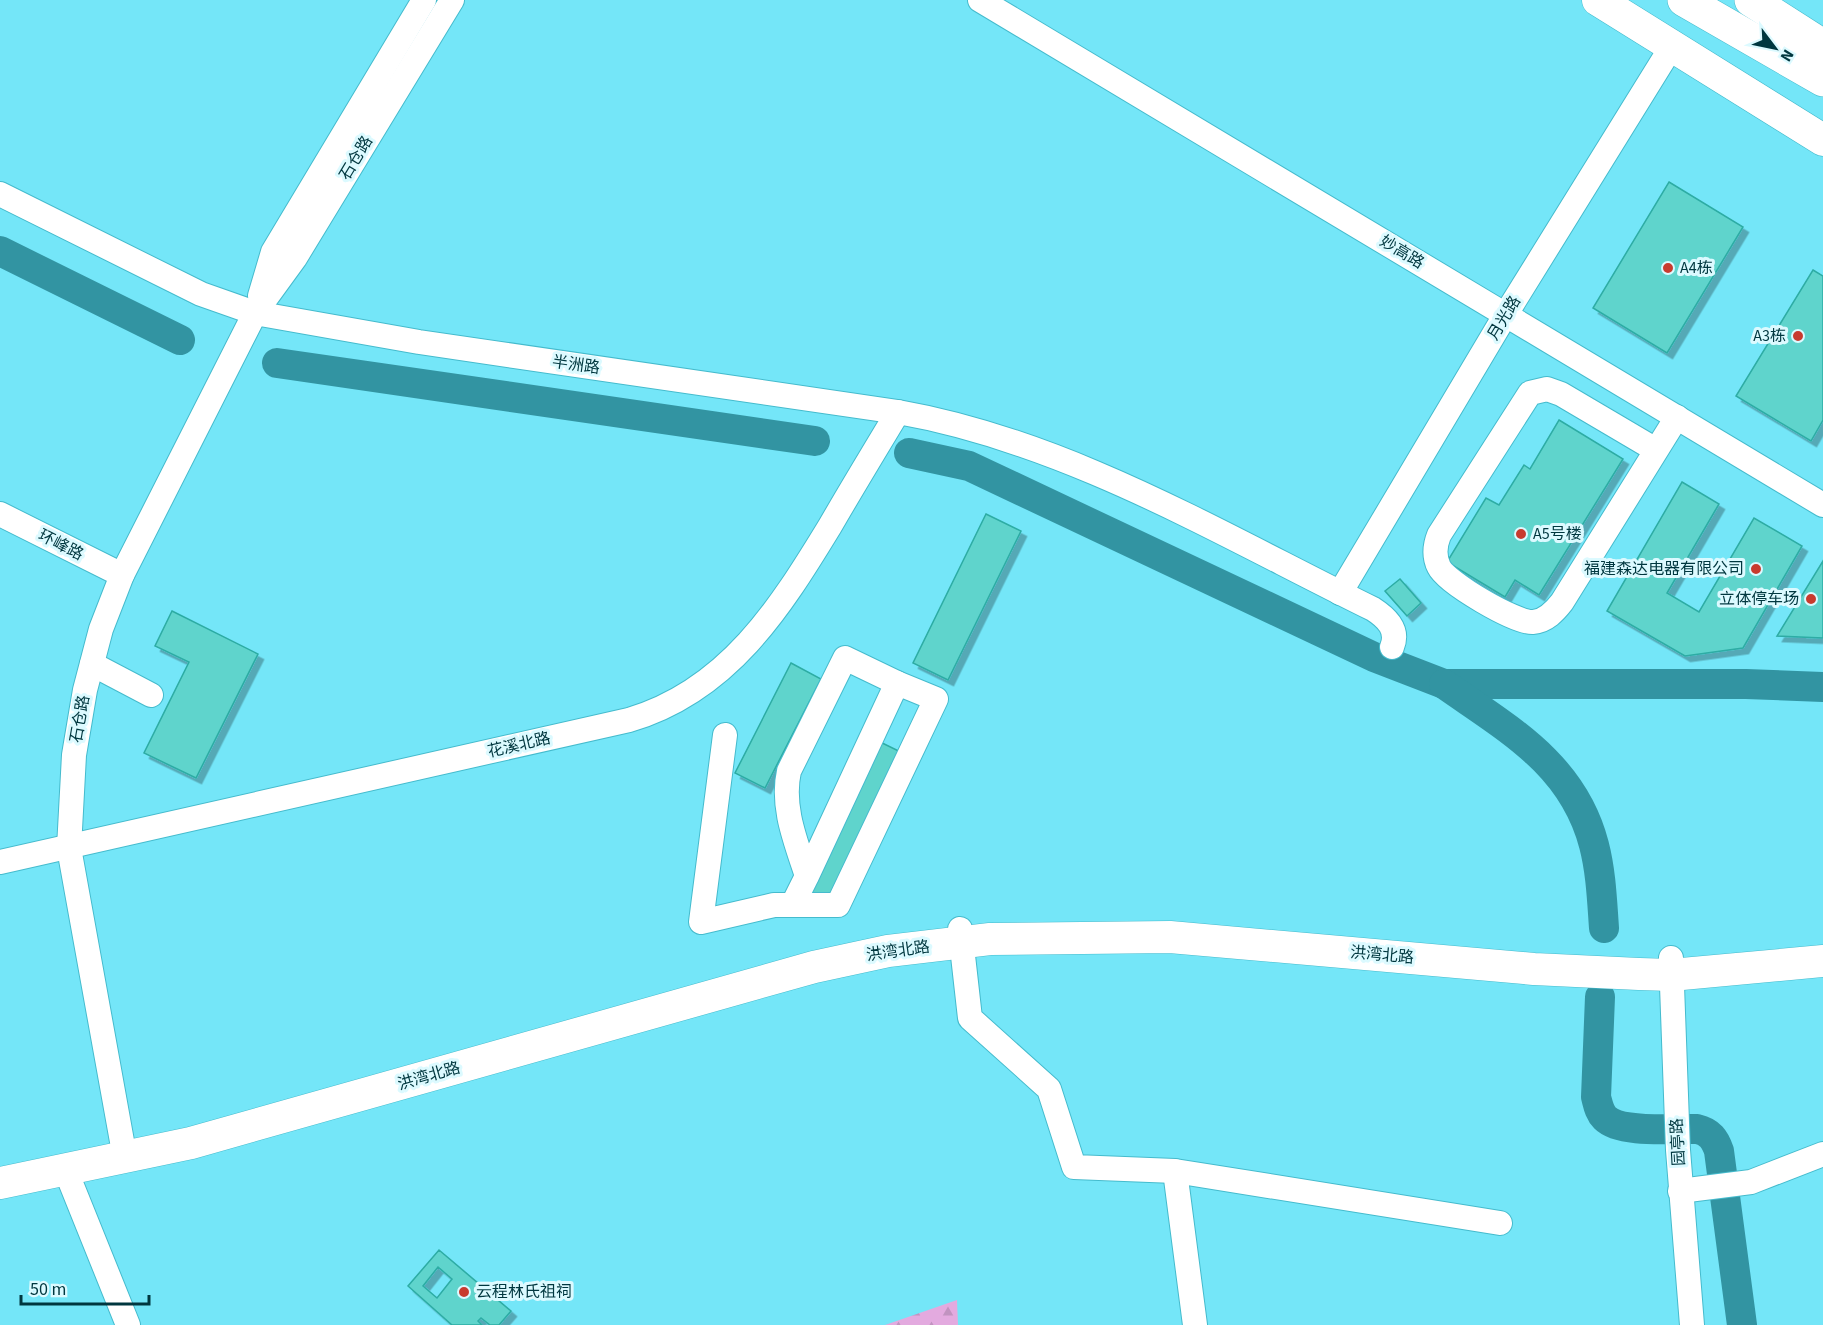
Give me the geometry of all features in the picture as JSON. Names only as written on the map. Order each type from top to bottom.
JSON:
[{"type":"highway","points":[[1684,0],[1823,80]]},
{"type":"highway","points":[[1750,0],[1823,46]]},
{"type":"main road","points":[[1598,0],[1823,140]]},
{"type":"main road","name":"洪湾北路","points":[[0,1183],[66,1171],[123,1149],[792,956],[860,942],[960,936],[1058,922],[1213,923],[1412,939],[1536,954],[1640,959],[1671,967],[1823,961]]},
{"type":"main road","name":"洪湾北路","points":[[1671,967],[1823,945]]},
{"type":"main road","name":"洪湾北路","points":[[0,1166],[123,1149]]},
{"type":"street","name":"石仓路","points":[[255,313],[273,252],[424,0]]},
{"type":"street","name":"石仓路","points":[[123,1149],[69,848],[74,755],[101,629],[122,575],[255,313],[295,258],[452,0]]},
{"type":"street","name":"妙高路","points":[[980,0],[1823,505]]},
{"type":"street","name":"月光路","points":[[1340,592],[1506,314],[1672,46]]},
{"type":"street","name":"半洲路","points":[[0,194],[201,294],[255,313],[419,342],[898,412],[938,419],[995,436],[1076,465],[1340,592],[1386,618],[1394,630],[1392,647]]},
{"type":"street","points":[[1656,450],[1561,394],[1547,389],[1530,393],[1439,536],[1435,553],[1438,566],[1451,580],[1513,617],[1530,622],[1545,618],[1562,602],[1677,417]]},
{"type":"street","name":"花溪北路","points":[[0,862],[629,720],[671,705],[727,664],[766,624],[797,581],[898,412]]},
{"type":"street","name":"环峰路","points":[[0,514],[122,575]]},
{"type":"street","points":[[725,735],[701,922],[751,909],[793,904],[838,906],[936,699],[845,658],[789,771],[786,788],[788,806],[807,876]]},
{"type":"street","points":[[92,664],[151,695]]},
{"type":"street","points":[[793,904],[897,682]]},
{"type":"street","points":[[960,936],[970,1018],[1049,1089],[1074,1167],[1175,1171],[1500,1223]]},
{"type":"street","name":"园亭路","points":[[1671,967],[1680,1191],[1692,1325]]},
{"type":"street","points":[[1680,1191],[1734,1184],[1770,1176],[1823,1155]]},
{"type":"street","points":[[66,1171],[128,1325]]},
{"type":"street","points":[[1175,1171],[1195,1325]]},
{"type":"green space","points":[[957,1300],[958,1325],[885,1325]]},
{"type":"building","name":"A4栋","points":[[1669,182],[1743,227],[1667,353],[1593,308]]},
{"type":"building","name":"A3栋","points":[[1813,270],[1823,276],[1823,420],[1811,441],[1736,396]]},
{"type":"building","name":"A5号楼","points":[[1559,420],[1623,459],[1539,595],[1515,580],[1505,597],[1447,562],[1486,498],[1499,505],[1524,465],[1530,469]]},
{"type":"building","name":"福建森达电器有限公司","points":[[1682,482],[1719,504],[1667,593],[1699,612],[1754,518],[1802,546],[1743,648],[1685,656],[1607,611]]},
{"type":"building","points":[[986,514],[1021,531],[948,680],[913,663]]},
{"type":"building","name":"立体停车场","points":[[1823,561],[1823,638],[1777,636]]},
{"type":"building","points":[[1400,579],[1421,603],[1407,616],[1385,591]]},
{"type":"building","points":[[172,611],[258,654],[196,778],[144,753],[189,662],[155,646]]},
{"type":"building","points":[[791,663],[821,679],[765,788],[735,773]]},
{"type":"building","points":[[874,739],[907,755],[835,904],[803,888]]},
{"type":"building","name":"云程林氏祖祠","points":[[439,1250],[511,1311],[499,1325],[490,1325],[481,1318],[478,1321],[482,1325],[452,1325],[408,1286]],"holes":[[[438,1267],[452,1279],[437,1298],[423,1286]]]},
{"type":"waterway","points":[[0,251],[180,340]]},
{"type":"waterway","points":[[277,363],[815,441]]},
{"type":"waterway","points":[[909,453],[969,466],[1374,657],[1444,684],[1746,684],[1823,687]]},
{"type":"waterway","points":[[1444,684],[1514,733],[1554,770],[1571,792],[1584,817],[1594,845],[1600,876],[1604,928]]},
{"type":"waterway","points":[[1600,997],[1596,1097],[1603,1116],[1613,1123],[1635,1128],[1702,1130],[1714,1140],[1719,1151],[1742,1325]]},
{"type":"place","name":"A4栋","points":[[1668,268]]},
{"type":"place","name":"A3栋","points":[[1798,336]]},
{"type":"place","name":"A5号楼","points":[[1521,534]]},
{"type":"place","name":"福建森达电器有限公司","points":[[1756,569]]},
{"type":"place","name":"立体停车场","points":[[1811,599]]},
{"type":"place","name":"云程林氏祖祠","points":[[464,1292]]}]
